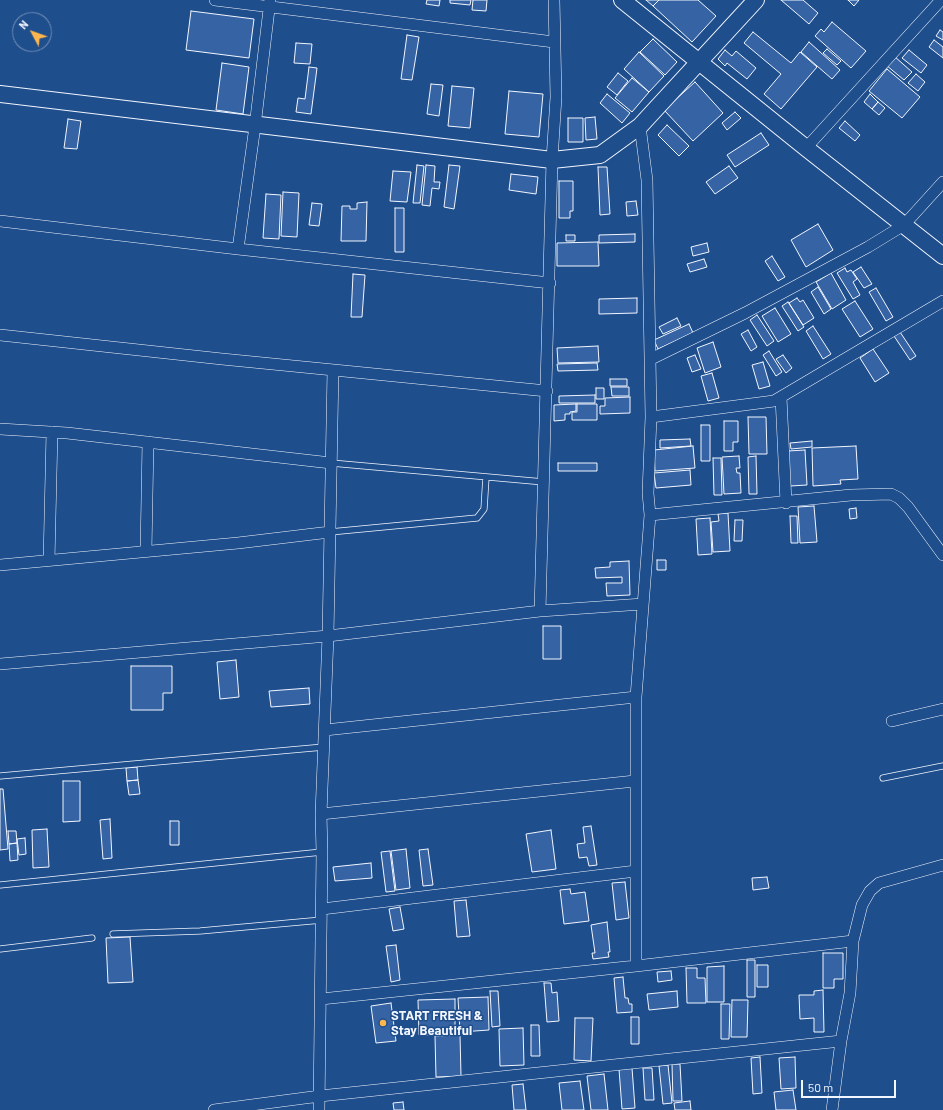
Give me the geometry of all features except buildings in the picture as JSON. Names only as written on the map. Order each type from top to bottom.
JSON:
[{"type":"street","points":[[215,0],[270,4],[554,42]]},
{"type":"street","points":[[540,610],[550,283],[552,160],[556,97],[554,0]]},
{"type":"street","points":[[622,0],[943,256]]},
{"type":"street","points":[[0,94],[255,126],[552,160],[600,155],[640,126],[756,0]]},
{"type":"street","points":[[806,148],[940,0]]},
{"type":"street","points":[[238,249],[270,4]]},
{"type":"street","points":[[636,966],[636,697],[650,515],[648,493],[651,416],[651,359],[646,180],[640,126]]},
{"type":"street","points":[[651,359],[745,313],[868,247],[904,225],[943,182]]},
{"type":"street","points":[[0,221],[550,283]]},
{"type":"street","points":[[651,416],[774,401],[943,301]]},
{"type":"street","points":[[0,335],[547,391]]},
{"type":"street","points":[[319,1110],[322,914],[321,814],[328,636],[333,370]]},
{"type":"street","points":[[781,397],[786,503]]},
{"type":"street","points":[[0,429],[52,432],[331,463]]},
{"type":"street","points":[[49,561],[52,432]]},
{"type":"street","points":[[146,552],[148,442]]},
{"type":"street","points":[[650,515],[786,503],[852,495],[891,494],[899,498],[908,507],[943,555]]},
{"type":"street","points":[[0,566],[330,532]]},
{"type":"street","points":[[0,664],[328,636],[540,610],[643,604]]},
{"type":"street","points":[[325,730],[636,697]]},
{"type":"street","points":[[892,721],[943,709]]},
{"type":"street","points":[[321,814],[635,781]]},
{"type":"street","points":[[832,1110],[841,1041],[850,993],[853,941],[862,905],[870,891],[879,883],[943,865]]},
{"type":"street","points":[[322,914],[636,871]]},
{"type":"street","points":[[321,999],[636,966],[853,941]]},
{"type":"street","points":[[214,1110],[320,1096],[841,1041]]},
{"type":"lane","points":[[331,463],[544,482]]},
{"type":"lane","points":[[330,532],[477,518],[484,509],[486,477]]},
{"type":"lane","points":[[0,776],[324,747]]},
{"type":"lane","points":[[883,778],[943,766]]},
{"type":"lane","points":[[0,885],[322,852]]},
{"type":"lane","points":[[113,934],[200,932],[322,914]]},
{"type":"lane","points":[[0,949],[92,938]]},
{"type":"place","name":"START FRESH & Stay Beautiful","points":[[383,1023]]}]
